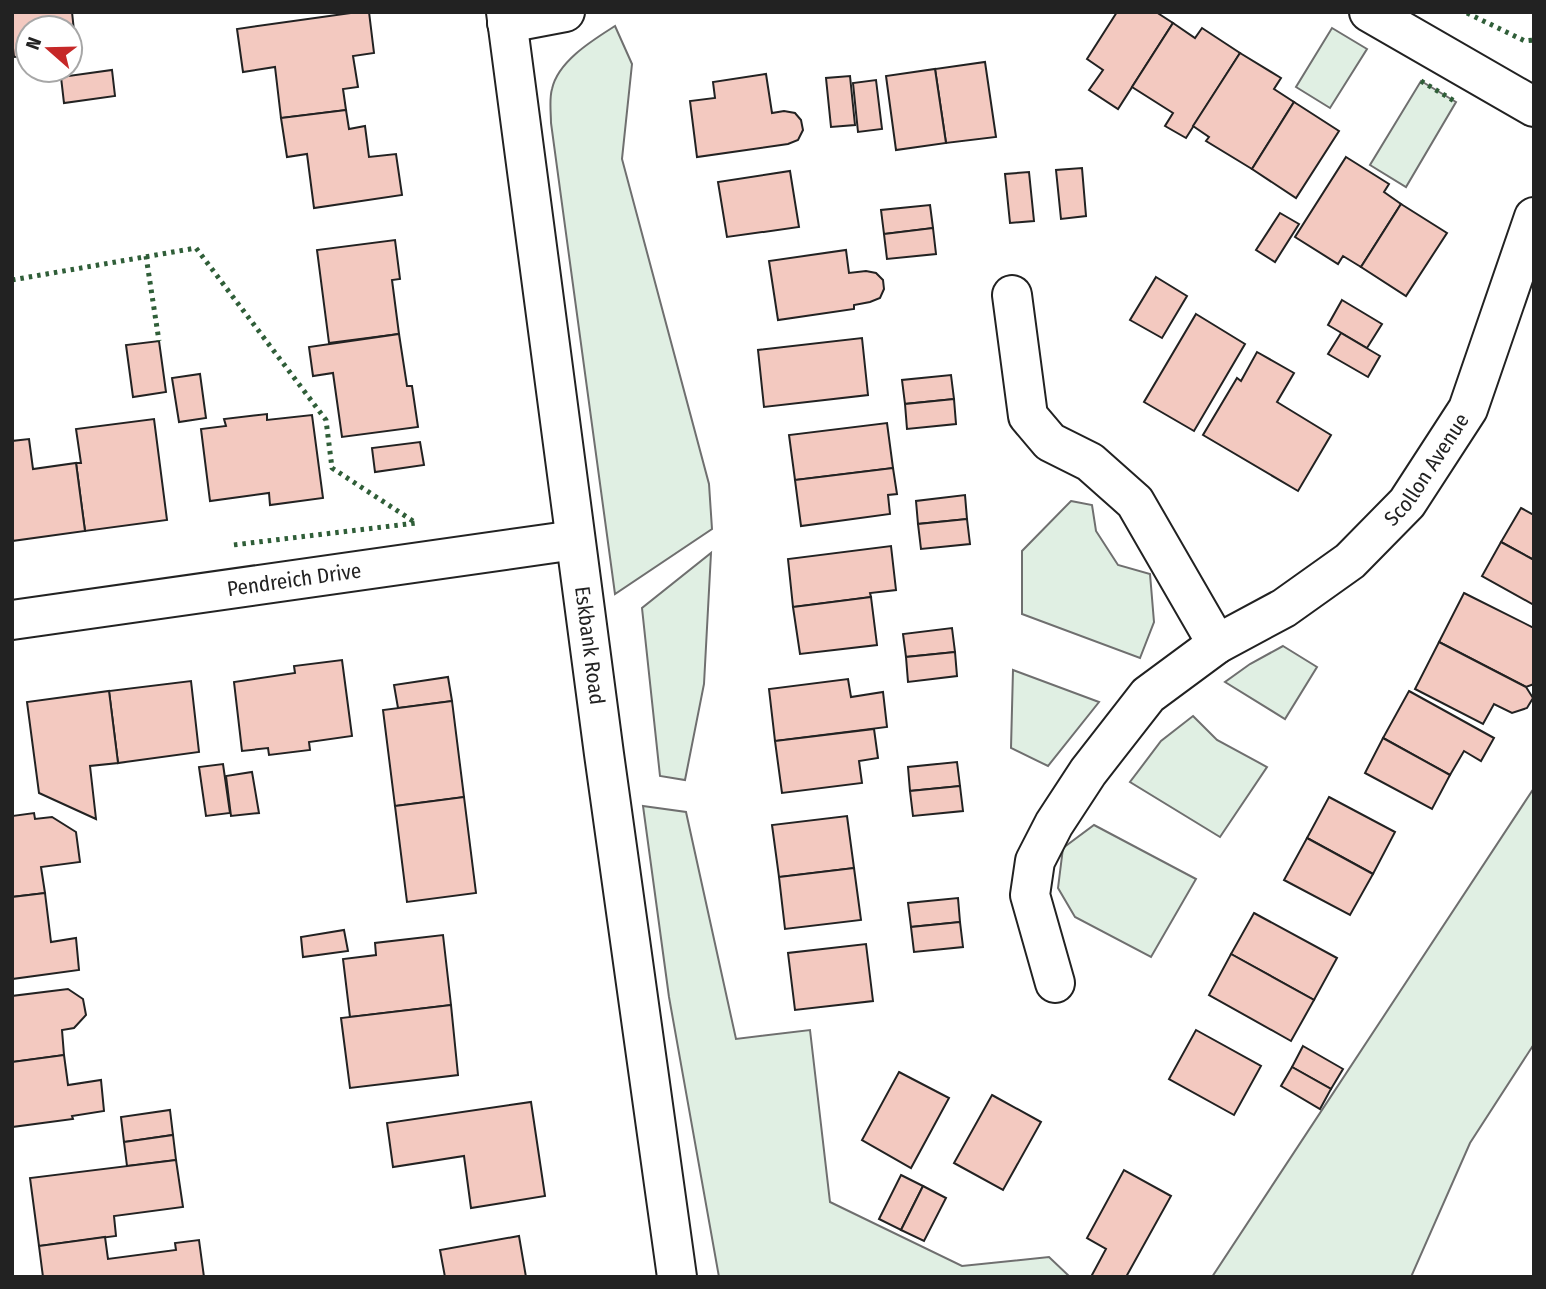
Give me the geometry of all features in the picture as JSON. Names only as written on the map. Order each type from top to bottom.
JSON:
[{"type":"street","points":[[506,18],[565,12]]},
{"type":"street","points":[[1370,12],[1534,107]]},
{"type":"street","name":"Eskbank Road","points":[[506,18],[677,1277]]},
{"type":"street","name":"Scollon Avenue","points":[[1055,983],[1030,895],[1035,862],[1054,824],[1088,772],[1149,695],[1217,644],[1284,608],[1350,561],[1407,503],[1468,409],[1534,217]]},
{"type":"street","points":[[1012,295],[1028,416],[1050,442],[1090,462],[1135,502],[1217,644]]},
{"type":"street","name":"Pendreich Drive","points":[[12,621],[575,540]]},
{"type":"green space","points":[[615,26],[632,64],[622,159],[709,484],[712,529],[615,594],[550,102],[561,69],[587,45]]},
{"type":"green space","points":[[1332,28],[1367,49],[1330,108],[1296,87]]},
{"type":"green space","points":[[1421,81],[1456,102],[1406,187],[1370,165]]},
{"type":"green space","points":[[1071,501],[1092,505],[1096,531],[1118,565],[1150,574],[1154,622],[1140,658],[1022,614],[1022,551]]},
{"type":"green space","points":[[711,553],[704,684],[685,780],[660,776],[642,608]]},
{"type":"green space","points":[[1283,646],[1317,667],[1285,719],[1225,682],[1250,664]]},
{"type":"green space","points":[[1013,670],[1099,702],[1048,766],[1011,748]]},
{"type":"green space","points":[[1193,716],[1217,740],[1267,767],[1220,837],[1130,782],[1161,741]]},
{"type":"green space","points":[[1534,788],[1534,1044],[1470,1143],[1411,1277],[1212,1277]]},
{"type":"green space","points":[[643,806],[686,812],[736,1039],[810,1030],[830,1202],[962,1266],[1049,1257],[1070,1277],[719,1277],[669,997]]},
{"type":"green space","points":[[1094,825],[1196,879],[1151,957],[1075,917],[1058,888],[1063,848]]},
{"type":"building","points":[[12,12],[72,12],[14,14],[14,57]]},
{"type":"building","points":[[369,12],[374,53],[353,56],[358,87],[343,89],[346,110],[281,118],[275,67],[243,72],[237,29]]},
{"type":"building","points":[[1117,12],[1156,12],[1173,23],[1118,109],[1089,90],[1103,70],[1087,59]]},
{"type":"building","points":[[1173,23],[1195,38],[1202,28],[1240,53],[1186,138],[1165,126],[1173,113],[1132,87]]},
{"type":"building","points":[[1240,53],[1281,78],[1274,89],[1294,102],[1252,169],[1206,141],[1209,137],[1193,126]]},
{"type":"building","points":[[985,62],[996,137],[946,143],[935,69]]},
{"type":"building","points":[[935,69],[946,143],[896,150],[886,76]]},
{"type":"building","points":[[112,70],[115,96],[64,103],[62,84],[84,84],[84,74]]},
{"type":"building","points":[[766,74],[772,113],[795,113],[801,120],[803,130],[798,140],[788,144],[697,157],[690,101],[715,98],[713,82]]},
{"type":"building","points":[[850,76],[855,125],[831,127],[826,78]]},
{"type":"building","points":[[876,80],[882,129],[858,132],[853,83]]},
{"type":"building","points":[[1294,102],[1339,131],[1296,198],[1252,169]]},
{"type":"building","points":[[346,110],[349,129],[365,126],[369,157],[396,154],[402,195],[314,208],[307,154],[287,157],[281,118]]},
{"type":"building","points":[[1346,157],[1389,184],[1384,192],[1401,204],[1361,267],[1343,256],[1338,264],[1295,237]]},
{"type":"building","points":[[1082,168],[1086,216],[1061,219],[1056,170]]},
{"type":"building","points":[[790,171],[799,227],[727,237],[718,182]]},
{"type":"building","points":[[1029,172],[1034,221],[1010,223],[1005,174]]},
{"type":"building","points":[[1401,204],[1447,233],[1406,296],[1361,267]]},
{"type":"building","points":[[930,205],[933,228],[884,234],[881,210]]},
{"type":"building","points":[[1280,213],[1299,224],[1275,262],[1256,250]]},
{"type":"building","points":[[933,228],[936,254],[887,259],[884,234]]},
{"type":"building","points":[[395,240],[400,279],[392,280],[399,334],[329,343],[317,250]]},
{"type":"building","points":[[846,250],[849,273],[876,273],[883,280],[884,289],[880,298],[854,305],[854,309],[778,320],[769,261]]},
{"type":"building","points":[[1156,277],[1187,296],[1162,338],[1130,320]]},
{"type":"building","points":[[1342,300],[1382,324],[1367,348],[1328,325]]},
{"type":"building","points":[[1196,314],[1245,344],[1194,431],[1144,402]]},
{"type":"building","points":[[1341,333],[1380,356],[1368,377],[1328,354]]},
{"type":"building","points":[[399,334],[407,386],[412,386],[418,427],[342,437],[333,373],[313,376],[309,347]]},
{"type":"building","points":[[862,338],[868,395],[764,407],[758,350]]},
{"type":"building","points":[[159,341],[166,392],[133,397],[126,345]]},
{"type":"building","points":[[1257,352],[1294,373],[1277,402],[1331,435],[1298,491],[1203,435],[1237,378],[1241,381]]},
{"type":"building","points":[[200,374],[206,418],[179,422],[172,378]]},
{"type":"building","points":[[951,375],[954,399],[905,404],[902,380]]},
{"type":"building","points":[[954,399],[956,424],[907,429],[905,404]]},
{"type":"building","points":[[267,414],[267,420],[312,415],[323,498],[270,505],[269,493],[210,501],[201,429],[226,426],[224,419]]},
{"type":"building","points":[[154,419],[167,520],[85,531],[76,463],[81,463],[76,429]]},
{"type":"building","points":[[887,423],[893,468],[795,480],[789,435]]},
{"type":"building","points":[[29,439],[33,469],[76,463],[85,531],[12,541],[12,441]]},
{"type":"building","points":[[420,442],[424,465],[375,472],[372,448]]},
{"type":"building","points":[[893,468],[897,494],[888,495],[890,514],[801,526],[795,480]]},
{"type":"building","points":[[965,495],[967,519],[918,524],[916,501]]},
{"type":"building","points":[[1521,508],[1534,515],[1534,560],[1501,542]]},
{"type":"building","points":[[967,519],[970,544],[921,549],[918,524]]},
{"type":"building","points":[[1501,542],[1534,560],[1534,605],[1482,576]]},
{"type":"building","points":[[891,546],[896,590],[870,593],[871,597],[793,607],[788,559]]},
{"type":"building","points":[[1464,593],[1534,628],[1534,684],[1526,687],[1439,642]]},
{"type":"building","points":[[871,597],[877,645],[800,654],[793,607]]},
{"type":"building","points":[[952,628],[955,652],[906,657],[903,634]]},
{"type":"building","points":[[1439,642],[1526,687],[1533,698],[1527,708],[1512,713],[1494,704],[1483,724],[1415,689]]},
{"type":"building","points":[[955,652],[957,676],[908,682],[906,657]]},
{"type":"building","points":[[342,660],[352,736],[309,742],[310,750],[269,755],[268,748],[242,751],[234,682],[295,673],[294,666]]},
{"type":"building","points":[[448,677],[452,701],[398,708],[394,685]]},
{"type":"building","points":[[848,679],[851,697],[883,692],[887,727],[775,741],[769,689]]},
{"type":"building","points":[[191,681],[199,752],[118,763],[109,691]]},
{"type":"building","points":[[109,691],[118,763],[90,766],[96,819],[39,793],[27,702]]},
{"type":"building","points":[[1409,691],[1494,738],[1481,761],[1464,751],[1450,775],[1383,738]]},
{"type":"building","points":[[452,701],[464,797],[395,806],[383,710]]},
{"type":"building","points":[[874,729],[878,758],[859,761],[862,783],[782,793],[775,741]]},
{"type":"building","points":[[1383,738],[1450,775],[1432,809],[1365,773]]},
{"type":"building","points":[[957,762],[960,786],[910,791],[908,767]]},
{"type":"building","points":[[223,764],[230,813],[206,816],[199,767]]},
{"type":"building","points":[[252,772],[259,813],[231,816],[226,776]]},
{"type":"building","points":[[960,786],[963,811],[913,816],[910,791]]},
{"type":"building","points":[[464,797],[476,893],[407,902],[395,806]]},
{"type":"building","points":[[1329,797],[1395,832],[1373,874],[1307,838]]},
{"type":"building","points":[[34,813],[35,819],[52,817],[76,832],[80,862],[41,867],[45,893],[12,897],[12,816]]},
{"type":"building","points":[[847,816],[854,868],[779,877],[772,825]]},
{"type":"building","points":[[1307,838],[1373,874],[1350,915],[1284,880]]},
{"type":"building","points":[[854,868],[861,920],[785,929],[779,877]]},
{"type":"building","points":[[45,893],[51,942],[76,938],[79,970],[12,979],[12,897]]},
{"type":"building","points":[[958,898],[960,922],[911,927],[908,903]]},
{"type":"building","points":[[1254,913],[1337,958],[1314,1000],[1231,954]]},
{"type":"building","points":[[960,922],[963,947],[914,952],[911,927]]},
{"type":"building","points":[[344,930],[348,951],[303,957],[301,937]]},
{"type":"building","points":[[443,935],[451,1005],[350,1017],[343,959],[376,955],[375,943]]},
{"type":"building","points":[[866,944],[873,1001],[795,1010],[788,953]]},
{"type":"building","points":[[1231,954],[1314,1000],[1291,1041],[1209,995]]},
{"type":"building","points":[[68,989],[83,999],[86,1015],[74,1028],[62,1030],[64,1055],[12,1062],[12,996]]},
{"type":"building","points":[[451,1005],[458,1075],[350,1088],[341,1018]]},
{"type":"building","points":[[1196,1030],[1261,1066],[1234,1115],[1169,1079]]},
{"type":"building","points":[[1303,1046],[1343,1069],[1331,1089],[1292,1067]]},
{"type":"building","points":[[64,1055],[68,1085],[101,1080],[104,1111],[72,1116],[73,1119],[12,1127],[12,1062]]},
{"type":"building","points":[[1292,1067],[1331,1089],[1320,1109],[1281,1086]]},
{"type":"building","points":[[899,1072],[949,1098],[911,1168],[862,1140]]},
{"type":"building","points":[[992,1095],[1041,1122],[1003,1190],[954,1163]]},
{"type":"building","points":[[531,1102],[545,1196],[471,1208],[464,1156],[393,1167],[387,1123]]},
{"type":"building","points":[[170,1110],[173,1135],[124,1142],[121,1117]]},
{"type":"building","points":[[173,1135],[176,1160],[127,1166],[124,1142]]},
{"type":"building","points":[[176,1160],[183,1207],[114,1216],[116,1236],[39,1246],[30,1178]]},
{"type":"building","points":[[1124,1170],[1171,1196],[1126,1277],[1095,1277],[1092,1275],[1106,1249],[1087,1238]]},
{"type":"building","points":[[901,1175],[923,1186],[901,1230],[879,1219]]},
{"type":"building","points":[[923,1186],[946,1198],[924,1241],[901,1230]]},
{"type":"building","points":[[519,1236],[526,1277],[445,1277],[440,1250]]},
{"type":"building","points":[[105,1237],[108,1259],[176,1250],[175,1243],[199,1240],[204,1277],[43,1277],[39,1246]]},
{"type":"hedge","points":[[1467,13],[1525,41],[1534,40]]},
{"type":"hedge","points":[[1421,81],[1456,102]]},
{"type":"hedge","points":[[12,280],[196,248],[326,420],[332,468],[416,523],[233,545]]},
{"type":"hedge","points":[[146,256],[159,341]]}]
